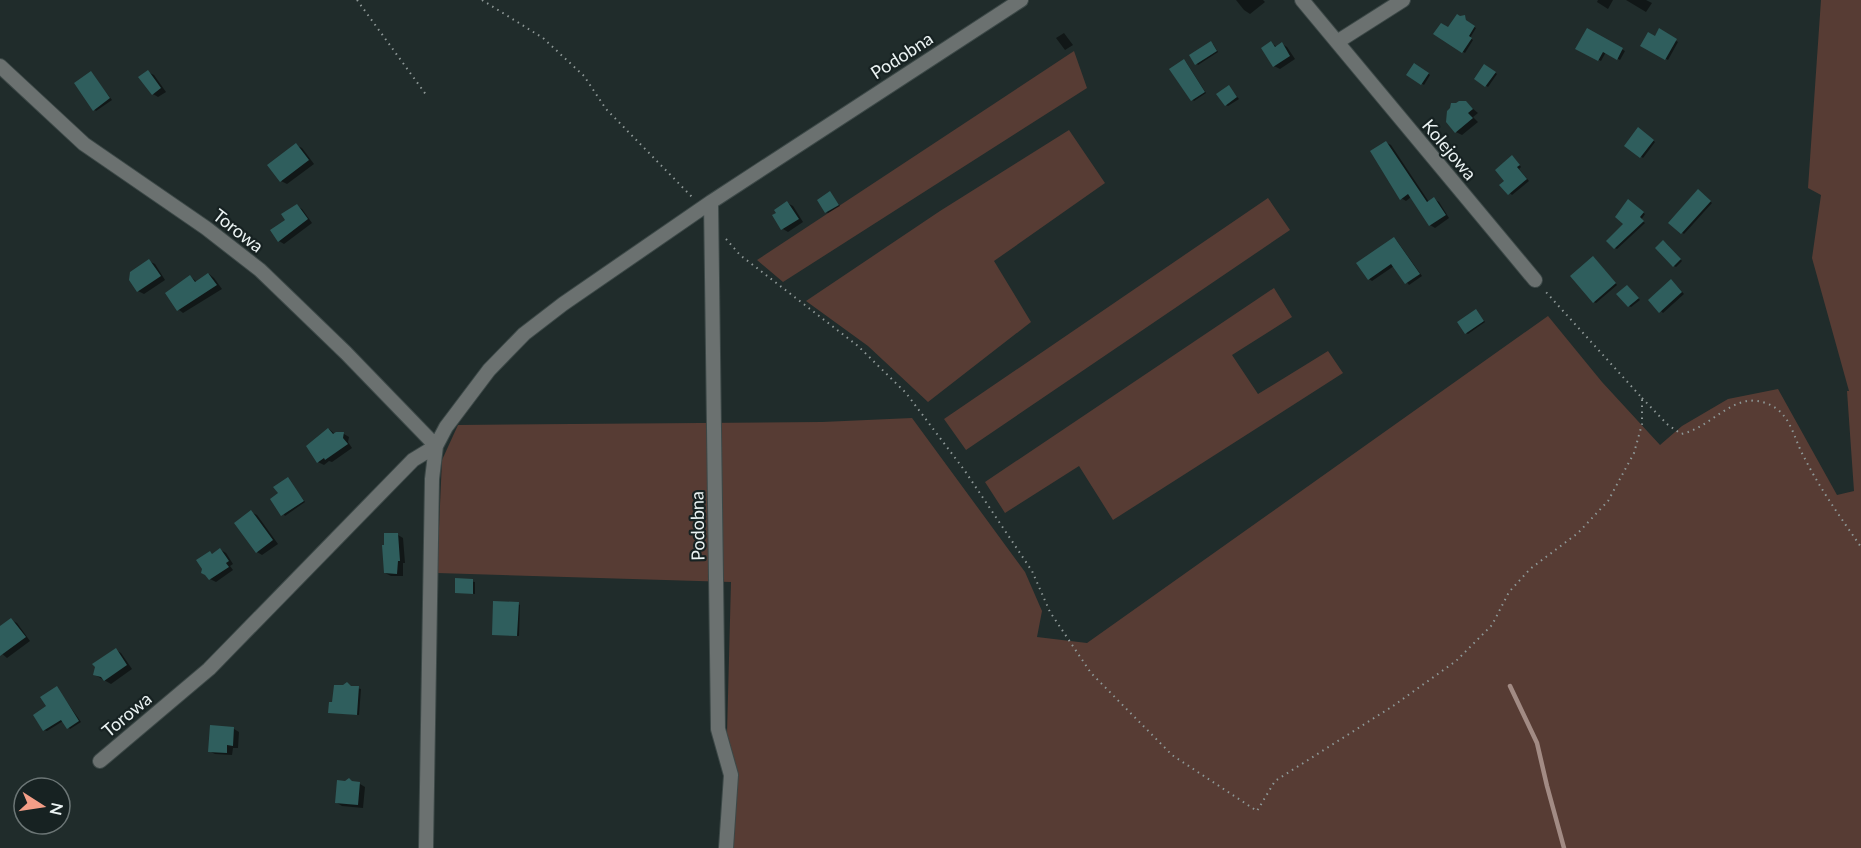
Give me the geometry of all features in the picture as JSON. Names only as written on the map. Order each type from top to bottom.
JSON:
[{"type":"street","name":"Podobna","points":[[436,446],[461,404],[489,370],[524,334],[563,303],[707,205],[1022,0]]},
{"type":"street","name":"Kolejowa","points":[[1302,0],[1535,280]]},
{"type":"street","points":[[1336,42],[1402,0]]},
{"type":"street","name":"Torowa","points":[[0,66],[84,144],[206,228],[260,270],[346,353],[436,446],[413,460],[209,669],[100,761]]},
{"type":"street","name":"Podobna","points":[[707,205],[712,223],[718,729],[731,776],[726,848]]},
{"type":"street","points":[[426,848],[432,479],[436,446]]},
{"type":"path","points":[[357,0],[427,96]]},
{"type":"path","points":[[483,0],[543,38],[584,76],[606,109],[707,205]]},
{"type":"path","points":[[712,223],[740,255],[858,346],[906,393],[965,471],[1032,571],[1050,612],[1092,673],[1172,755],[1257,811],[1275,781],[1393,706],[1456,661],[1492,625],[1509,592],[1530,569],[1578,533],[1608,501],[1634,453],[1642,424],[1642,398]]},
{"type":"path","points":[[1535,280],[1642,398],[1667,424],[1682,434],[1692,431],[1730,407],[1749,401],[1770,404],[1784,416],[1804,459],[1861,547]]},
{"type":"shaded area","points":[[1821,0],[1861,0],[1861,848],[724,848],[731,582],[437,573],[442,460],[458,425],[822,422],[912,418],[1025,572],[1042,611],[1037,637],[1087,643],[1548,316],[1602,382],[1660,445],[1682,426],[1728,399],[1778,389],[1837,495],[1854,491],[1847,391],[1849,391],[1812,258],[1821,195],[1808,188]]},
{"type":"shaded area","points":[[1074,51],[1087,88],[783,282],[757,260]]},
{"type":"shaded area","points":[[1069,130],[1105,183],[994,261],[1031,322],[928,402],[868,346],[806,301],[940,211]]},
{"type":"shaded area","points":[[1268,198],[1290,230],[966,450],[944,419]]},
{"type":"shaded area","points":[[1274,288],[1292,317],[1232,355],[1258,394],[1328,351],[1343,373],[1113,520],[1079,466],[1005,513],[985,482]]},
{"type":"building","points":[[1457,14],[1465,15],[1466,20],[1475,26],[1469,36],[1472,38],[1462,53],[1433,34],[1441,23],[1448,27]]},
{"type":"building","points":[[1587,28],[1623,48],[1617,60],[1603,52],[1598,61],[1575,49]]},
{"type":"building","points":[[1659,28],[1677,39],[1665,60],[1640,46],[1648,32],[1655,36]]},
{"type":"building","points":[[1211,41],[1217,51],[1195,65],[1189,55]]},
{"type":"building","points":[[1271,41],[1275,47],[1282,42],[1290,56],[1273,67],[1261,48]]},
{"type":"building","points":[[1184,59],[1205,92],[1191,101],[1169,69]]},
{"type":"building","points":[[1414,63],[1429,73],[1421,85],[1406,75]]},
{"type":"building","points":[[1484,64],[1496,72],[1485,87],[1474,79]]},
{"type":"building","points":[[148,70],[161,88],[152,95],[138,77]]},
{"type":"building","points":[[91,71],[110,98],[93,111],[74,83]]},
{"type":"building","points":[[1229,85],[1237,97],[1225,106],[1216,94]]},
{"type":"building","points":[[1466,101],[1473,109],[1468,113],[1473,118],[1455,133],[1446,122],[1447,111],[1451,103]]},
{"type":"building","points":[[1638,127],[1654,140],[1640,158],[1624,146]]},
{"type":"building","points":[[1386,141],[1427,202],[1434,197],[1446,215],[1429,226],[1408,194],[1400,200],[1370,151]]},
{"type":"building","points":[[296,143],[309,160],[280,182],[267,165]]},
{"type":"building","points":[[1512,155],[1520,165],[1517,167],[1527,179],[1508,195],[1499,185],[1504,181],[1495,170]]},
{"type":"building","points":[[1698,189],[1711,201],[1681,234],[1668,223]]},
{"type":"building","points":[[830,191],[839,205],[825,213],[817,200]]},
{"type":"building","points":[[1628,199],[1644,212],[1640,217],[1644,221],[1614,249],[1606,241],[1623,224],[1615,217]]},
{"type":"building","points":[[787,201],[799,219],[781,230],[772,215],[776,213],[774,210]]},
{"type":"building","points":[[297,204],[308,219],[278,242],[270,230],[285,220],[281,214]]},
{"type":"building","points":[[1394,237],[1420,274],[1405,284],[1391,264],[1368,280],[1356,263]]},
{"type":"building","points":[[1663,240],[1681,259],[1673,267],[1655,248]]},
{"type":"building","points":[[1593,256],[1616,283],[1593,303],[1570,276]]},
{"type":"building","points":[[149,259],[161,276],[137,292],[129,280],[130,272]]},
{"type":"building","points":[[208,273],[217,285],[177,311],[165,293],[190,275],[195,282]]},
{"type":"building","points":[[1671,279],[1682,292],[1659,313],[1648,300]]},
{"type":"building","points":[[1627,285],[1639,298],[1628,307],[1616,294]]},
{"type":"building","points":[[1476,309],[1484,321],[1465,334],[1457,322]]},
{"type":"building","points":[[328,428],[333,434],[344,432],[343,438],[348,444],[317,463],[306,446]]},
{"type":"building","points":[[288,477],[304,501],[281,516],[270,499],[278,493],[273,487]]},
{"type":"building","points":[[251,510],[273,540],[256,553],[234,523]]},
{"type":"building","points":[[384,533],[398,533],[400,561],[398,561],[397,574],[384,573],[382,545],[384,545]]},
{"type":"building","points":[[220,548],[229,561],[226,563],[229,567],[209,580],[201,573],[202,569],[196,560]]},
{"type":"building","points":[[455,578],[473,579],[473,594],[455,593]]},
{"type":"building","points":[[493,601],[519,602],[517,636],[492,635]]},
{"type":"building","points":[[11,618],[26,637],[0,656],[0,626]]},
{"type":"building","points":[[116,648],[127,665],[104,681],[101,677],[93,675],[95,667],[92,664]]},
{"type":"building","points":[[347,682],[351,686],[359,686],[357,715],[328,713],[334,685],[343,685]]},
{"type":"building","points":[[57,686],[79,721],[67,729],[61,720],[43,731],[33,715],[46,706],[40,697]]},
{"type":"building","points":[[210,725],[234,727],[233,746],[227,745],[227,753],[208,752]]},
{"type":"building","points":[[349,778],[360,782],[358,805],[335,803],[337,780],[345,781]]},
{"type":"waterway","points":[[1510,686],[1537,743],[1564,848]]}]
